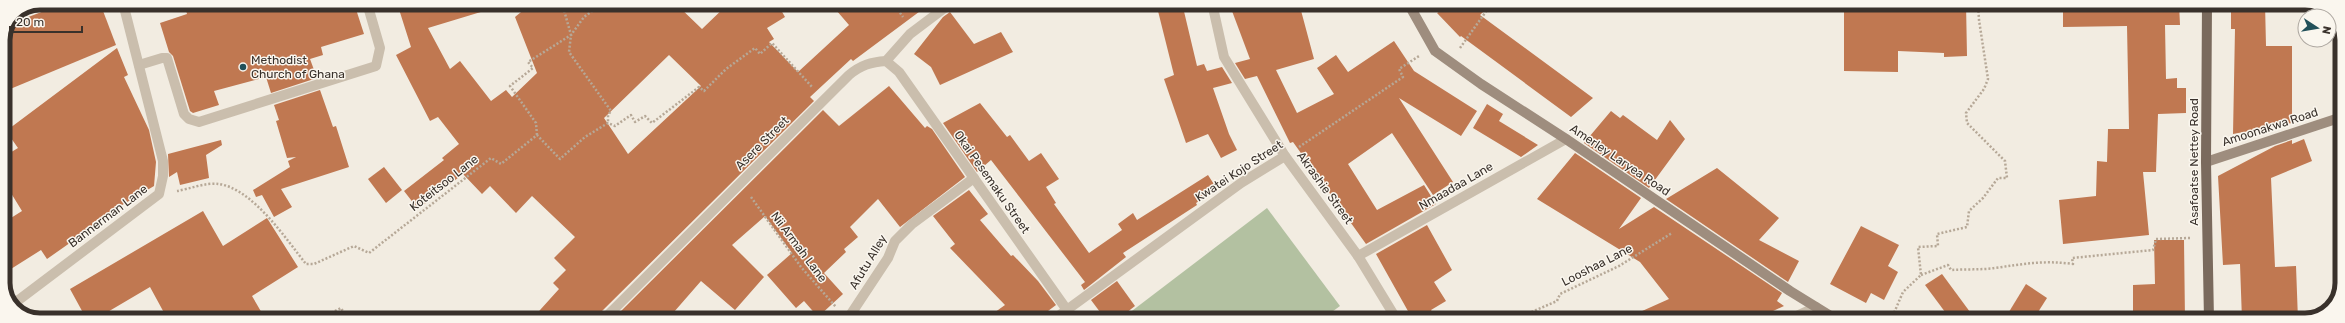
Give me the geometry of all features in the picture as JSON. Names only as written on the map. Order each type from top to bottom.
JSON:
[{"type":"main road","name":"Asafoatse Nettey Road","points":[[2207,10],[2206,162],[2210,313]]},
{"type":"street","name":"Bannerman Lane","points":[[17,302],[159,194],[163,176],[163,161],[125,10]]},
{"type":"street","points":[[139,65],[166,58],[184,114],[189,119],[199,122],[376,66],[380,48],[369,10]]},
{"type":"street","points":[[886,61],[910,34],[942,10]]},
{"type":"street","name":"Akrashie Street","points":[[1214,10],[1224,57],[1285,156],[1358,256],[1393,313]]},
{"type":"street","name":"Amerley Laryea Road","points":[[1412,10],[1432,46],[1481,84],[1566,139],[1826,313]]},
{"type":"street","name":"Asere Street","points":[[610,313],[860,66],[872,62],[886,61]]},
{"type":"street","name":"Okai Pesemaku Street","points":[[886,61],[899,72],[1069,313]]},
{"type":"street","name":"Amoonakwa Road","points":[[2206,162],[2335,119]]},
{"type":"street","name":"Nmaadaa Lane","points":[[1358,256],[1566,139]]},
{"type":"street","name":"Kwatei Kojo Street","points":[[1061,313],[1241,183],[1285,156]]},
{"type":"street","name":"Afutu Alley","points":[[852,313],[888,258],[895,241],[912,224],[974,178]]},
{"type":"street","points":[[1803,313],[1816,307]]},
{"type":"path","points":[[564,10],[571,35],[569,52],[611,111],[608,115],[608,123]]},
{"type":"path","points":[[594,10],[584,17],[571,35],[528,62],[533,68],[510,86],[536,123],[537,135],[560,159],[584,137],[608,123]]},
{"type":"path","points":[[1450,61],[1487,10]]},
{"type":"path","points":[[1921,275],[1918,247],[1938,246],[1937,234],[1967,227],[1969,211],[1983,198],[1998,178],[2007,178],[2005,161],[1967,123],[1966,113],[1984,89],[1988,79],[1978,10]]},
{"type":"path","points":[[608,123],[615,126],[631,115],[635,122],[645,116],[652,123],[699,87],[704,91],[726,69],[755,48],[760,54],[772,43],[824,100]]},
{"type":"path","name":"Kwatei Kojo Street","points":[[1285,156],[1403,77],[1399,69],[1432,46]]},
{"type":"path","name":"Koteitsoo Lane","points":[[159,194],[218,184],[234,188],[270,218],[306,264],[314,264],[354,246],[369,253],[491,158],[501,164],[537,135]]},
{"type":"path","name":"Nii Armah Lane","points":[[740,183],[801,267],[842,313]]},
{"type":"path","name":"Looshaa Lane","points":[[1529,313],[1556,301],[1560,294],[1619,266],[1674,232],[1686,220]]},
{"type":"path","points":[[1894,313],[1903,292],[1921,275],[1948,265],[1951,270],[1995,268],[2050,260],[2073,264],[2072,258],[2153,250],[2156,239],[2208,238]]},
{"type":"path","points":[[331,313],[341,308],[344,313]]},
{"type":"green space","points":[[1267,208],[1340,306],[1330,313],[1129,313]]},
{"type":"building","points":[[47,10],[103,10],[116,45],[10,89],[10,40],[12,29],[16,22]]},
{"type":"building","name":"Methodist Church of Ghana","points":[[186,10],[356,10],[364,34],[321,47],[323,55],[310,59],[317,78],[271,93],[266,77],[214,91],[219,105],[193,113],[190,111],[173,56],[169,52],[160,23],[187,14]]},
{"type":"building","points":[[399,10],[487,10],[428,28],[450,69],[460,61],[491,101],[506,90],[512,97],[537,73],[515,17],[524,10],[682,10],[702,29],[722,10],[781,10],[785,17],[767,28],[774,39],[769,42],[798,72],[849,25],[836,10],[922,10],[853,61],[851,59],[810,97],[814,101],[600,313],[537,313],[559,289],[553,283],[566,270],[554,258],[575,237],[532,196],[516,213],[490,186],[482,194],[463,174],[418,209],[404,191],[444,160],[442,158],[459,144],[438,117],[430,121],[396,55],[411,47]],"holes":[[[669,55],[701,86],[628,154],[604,118]]]},
{"type":"building","points":[[1158,10],[1184,10],[1197,66],[1204,64],[1207,71],[1222,67],[1232,83],[1213,88],[1229,134],[1237,150],[1221,158],[1208,134],[1186,143],[1164,79],[1174,75]]},
{"type":"building","points":[[1232,10],[1301,10],[1314,59],[1276,70],[1297,113],[1334,94],[1317,68],[1336,55],[1348,72],[1394,41],[1414,71],[1477,111],[1461,136],[1399,98],[1453,182],[1433,195],[1392,133],[1348,164],[1377,210],[1424,185],[1436,204],[1366,244],[1293,142],[1290,143],[1257,76],[1245,79],[1235,63],[1250,59]]},
{"type":"building","points":[[1442,10],[1485,10],[1480,15],[1593,98],[1571,117],[1461,36],[1460,37],[1437,13]]},
{"type":"building","points":[[1844,10],[1966,10],[1967,56],[1944,57],[1944,53],[1898,51],[1898,72],[1844,71]]},
{"type":"building","points":[[2063,10],[2179,10],[2180,25],[2165,25],[2166,79],[2177,78],[2177,88],[2186,88],[2186,113],[2158,114],[2156,172],[2143,172],[2149,235],[2063,244],[2059,200],[2096,196],[2097,161],[2107,162],[2108,129],[2129,129],[2127,26],[2063,27]]},
{"type":"building","points":[[2231,10],[2265,10],[2266,46],[2292,46],[2292,123],[2233,134],[2235,29],[2231,29]]},
{"type":"building","points":[[950,12],[974,44],[1001,32],[1013,52],[940,85],[931,67],[914,54],[943,17]]},
{"type":"building","points":[[117,48],[128,75],[124,77],[149,130],[156,162],[154,186],[92,223],[94,226],[47,259],[41,250],[10,270],[10,219],[22,211],[10,191],[10,153],[18,148],[10,137],[10,128]]},
{"type":"building","points":[[889,86],[925,128],[927,126],[932,129],[965,177],[900,227],[878,199],[850,227],[858,237],[844,249],[846,252],[824,273],[843,294],[822,313],[814,313],[804,301],[796,308],[767,275],[792,253],[765,216],[732,245],[764,277],[735,310],[701,281],[673,313],[619,313],[823,110],[839,126]]},
{"type":"building","points":[[320,90],[333,127],[336,126],[349,167],[281,189],[292,207],[274,217],[262,195],[256,197],[253,190],[290,167],[288,161],[296,157],[287,158],[276,121],[279,120],[274,105]]},
{"type":"building","points":[[980,103],[1007,137],[1010,135],[1029,161],[1041,153],[1059,179],[1046,187],[1056,203],[1054,204],[1089,253],[1122,230],[1118,224],[1133,213],[1137,220],[1208,175],[1217,189],[1196,203],[1197,205],[1123,253],[1126,257],[1084,290],[1081,285],[1085,282],[991,160],[977,172],[943,123]]},
{"type":"building","points":[[1487,104],[1503,114],[1499,121],[1538,145],[1521,157],[1473,128]]},
{"type":"building","points":[[1611,111],[1620,118],[1623,115],[1657,140],[1670,120],[1685,139],[1649,188],[1584,143]]},
{"type":"building","points":[[2304,139],[2312,161],[2271,178],[2275,267],[2296,266],[2298,313],[2242,313],[2240,264],[2223,265],[2218,176],[2275,146],[2292,140],[2292,144]]},
{"type":"building","points":[[221,140],[222,145],[206,155],[209,178],[180,185],[177,172],[169,177],[168,154]]},
{"type":"building","points":[[1575,153],[1641,198],[1619,229],[1654,207],[1782,293],[1777,301],[1784,306],[1769,313],[1638,313],[1669,299],[1640,262],[1537,199]]},
{"type":"building","points":[[384,167],[402,190],[386,203],[368,179]]},
{"type":"building","points":[[1717,168],[1779,218],[1759,240],[1799,261],[1788,282],[1666,199]]},
{"type":"building","points":[[969,190],[988,214],[980,220],[1011,256],[1013,255],[1038,281],[1056,305],[1045,313],[994,313],[1005,305],[950,248],[955,244],[933,216]]},
{"type":"building","points":[[203,211],[223,246],[267,218],[298,267],[252,296],[262,313],[164,313],[150,287],[106,313],[83,313],[70,289]]},
{"type":"building","points":[[1427,225],[1452,270],[1434,282],[1446,301],[1431,310],[1433,313],[1409,313],[1376,254]]},
{"type":"building","points":[[1861,226],[1899,245],[1888,266],[1898,272],[1884,300],[1871,293],[1866,303],[1830,284]]},
{"type":"building","points":[[2154,240],[2184,240],[2185,313],[2133,313],[2133,285],[2155,284]]},
{"type":"building","points":[[1942,274],[1970,312],[1946,313],[1925,285]]},
{"type":"building","points":[[1117,281],[1135,306],[1126,313],[1101,313],[1091,300]]},
{"type":"building","points":[[2026,284],[2047,298],[2037,313],[2008,313]]},
{"type":"place","name":"Methodist Church of Ghana","points":[[243,67]]}]
